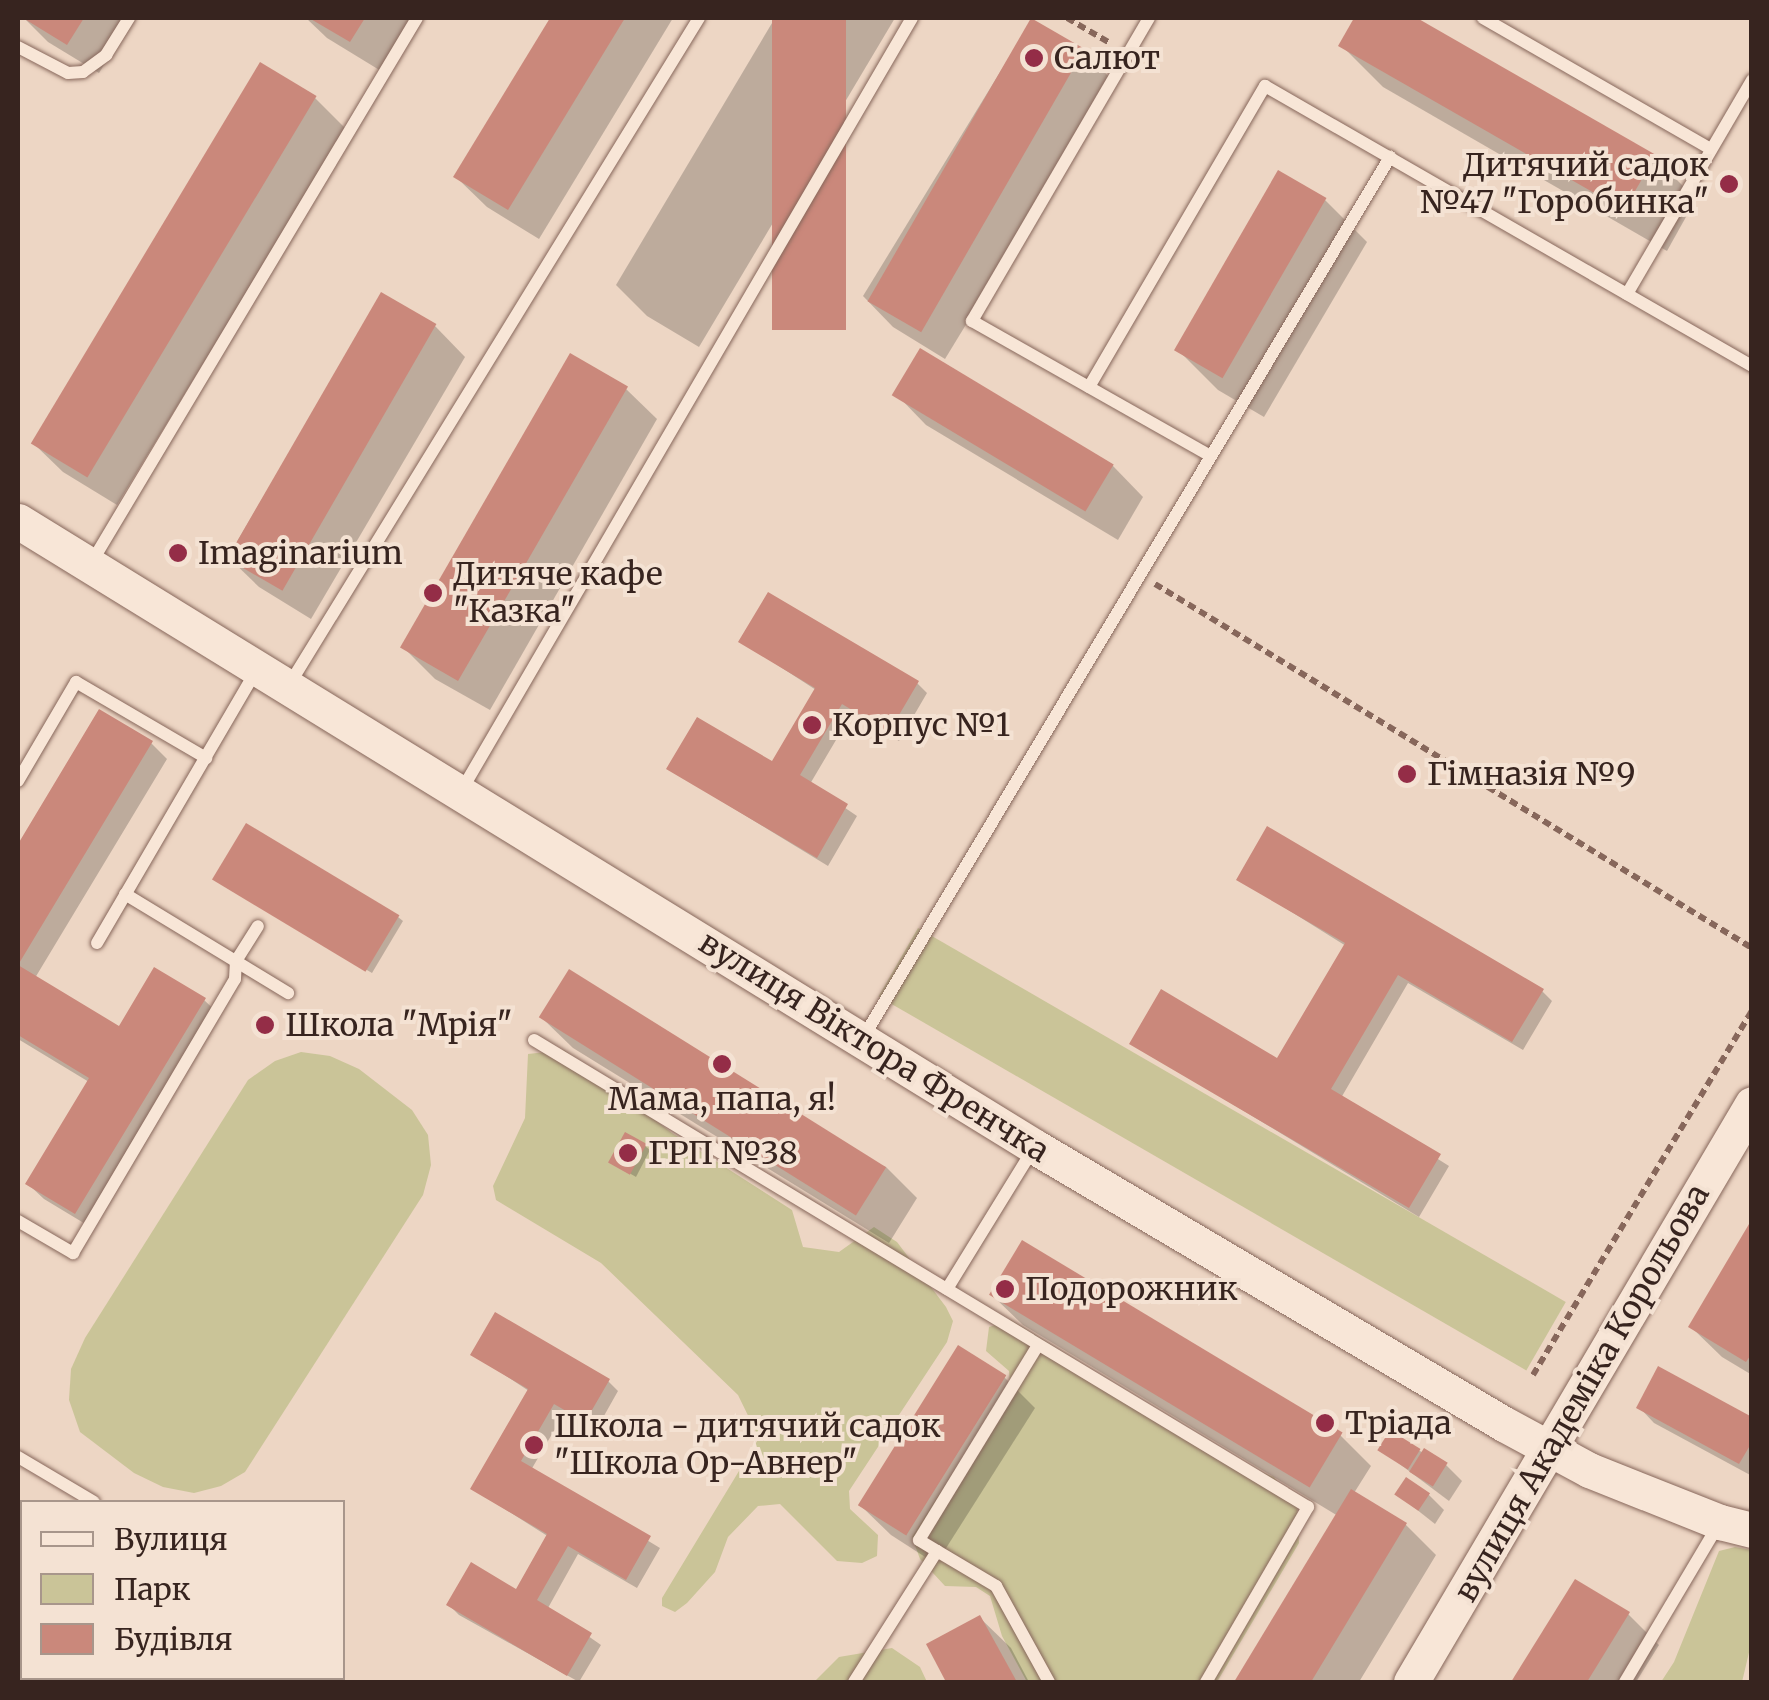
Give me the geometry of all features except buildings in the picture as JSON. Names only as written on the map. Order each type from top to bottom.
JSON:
[{"type":"street","name":"вулиця Віктора Френчка","points":[[18,521],[1035,1146],[1549,1448],[1589,1470],[1736,1526]]},
{"type":"street","name":"вулиця Академіка Корольова","points":[[1411,1682],[1752,1104]]},
{"type":"lane","points":[[18,47],[68,72],[83,72],[106,55],[129,18]]},
{"type":"lane","points":[[90,566],[418,18]]},
{"type":"lane","points":[[288,687],[699,18]]},
{"type":"lane","points":[[460,793],[912,18]]},
{"type":"lane","points":[[1149,18],[972,321],[1211,456]]},
{"type":"lane","points":[[1482,18],[1712,149]]},
{"type":"lane","points":[[1627,294],[1752,80]]},
{"type":"lane","points":[[1089,387],[1266,86],[1752,366]]},
{"type":"lane","points":[[862,1040],[1390,157]]},
{"type":"lane","points":[[97,943],[257,669]]},
{"type":"lane","points":[[18,782],[76,682],[206,758]]},
{"type":"lane","points":[[126,894],[288,992]]},
{"type":"lane","points":[[18,1220],[73,1253],[235,979],[236,961],[258,926]]},
{"type":"lane","points":[[534,1040],[1308,1507],[1206,1682]]},
{"type":"lane","points":[[947,1289],[1035,1146]]},
{"type":"lane","points":[[1038,1344],[919,1540],[996,1586],[1049,1682]]},
{"type":"lane","points":[[19,1460],[90,1500]]},
{"type":"lane","points":[[1625,1682],[1736,1526]]},
{"type":"lane","points":[[854,1682],[938,1551]]},
{"type":"path","points":[[1066,18],[1128,54]]},
{"type":"path","points":[[1140,576],[1752,948]]},
{"type":"path","points":[[1533,1375],[1752,1011]]},
{"type":"green space","points":[[918,928],[1566,1302],[1526,1370],[878,996]]},
{"type":"green space","points":[[564,1050],[672,1133],[792,1210],[803,1247],[839,1252],[874,1227],[897,1242],[946,1307],[953,1321],[947,1342],[849,1491],[850,1509],[878,1535],[877,1556],[862,1563],[837,1561],[780,1504],[758,1506],[728,1537],[715,1572],[687,1603],[675,1612],[662,1606],[662,1598],[759,1438],[738,1395],[601,1263],[496,1200],[493,1186],[525,1118],[528,1054]]},
{"type":"green space","points":[[301,1052],[330,1056],[359,1069],[412,1110],[428,1135],[431,1165],[423,1195],[245,1472],[221,1486],[194,1493],[163,1487],[134,1473],[80,1432],[69,1400],[71,1369],[85,1338],[248,1080],[275,1061]]},
{"type":"green space","points":[[1011,1320],[1100,1375],[1184,1440],[1274,1477],[1297,1506],[1299,1543],[1217,1682],[1027,1682],[1002,1636],[990,1596],[976,1587],[945,1586],[920,1559],[912,1537],[1010,1383],[1009,1371],[986,1351],[989,1327]]},
{"type":"green space","points":[[1735,1547],[1751,1550],[1751,1644],[1742,1682],[1661,1682],[1674,1662],[1719,1551]]},
{"type":"green space","points":[[892,1648],[920,1667],[927,1682],[814,1682],[839,1657]]},
{"type":"place","name":"Салют","points":[[1034,58]]},
{"type":"place","name":"Дитячий садок №47 \"Горобинка\"","points":[[1729,184]]},
{"type":"place","name":"Imaginarium","points":[[178,553]]},
{"type":"place","name":"Дитяче кафе \"Казка\"","points":[[433,593]]},
{"type":"place","name":"Корпус №1","points":[[812,725]]},
{"type":"place","name":"Гімназія №9","points":[[1407,774]]},
{"type":"place","name":"Школа \"Мрія\"","points":[[265,1025]]},
{"type":"place","name":"Мама, папа, я!","points":[[722,1064]]},
{"type":"place","name":"ГРП №38","points":[[628,1153]]},
{"type":"place","name":"Подорожник","points":[[1005,1289]]},
{"type":"place","name":"Тріада","points":[[1325,1423]]},
{"type":"place","name":"Школа - дитячий садок \"Школа Ор-Авнер\"","points":[[534,1445]]}]
